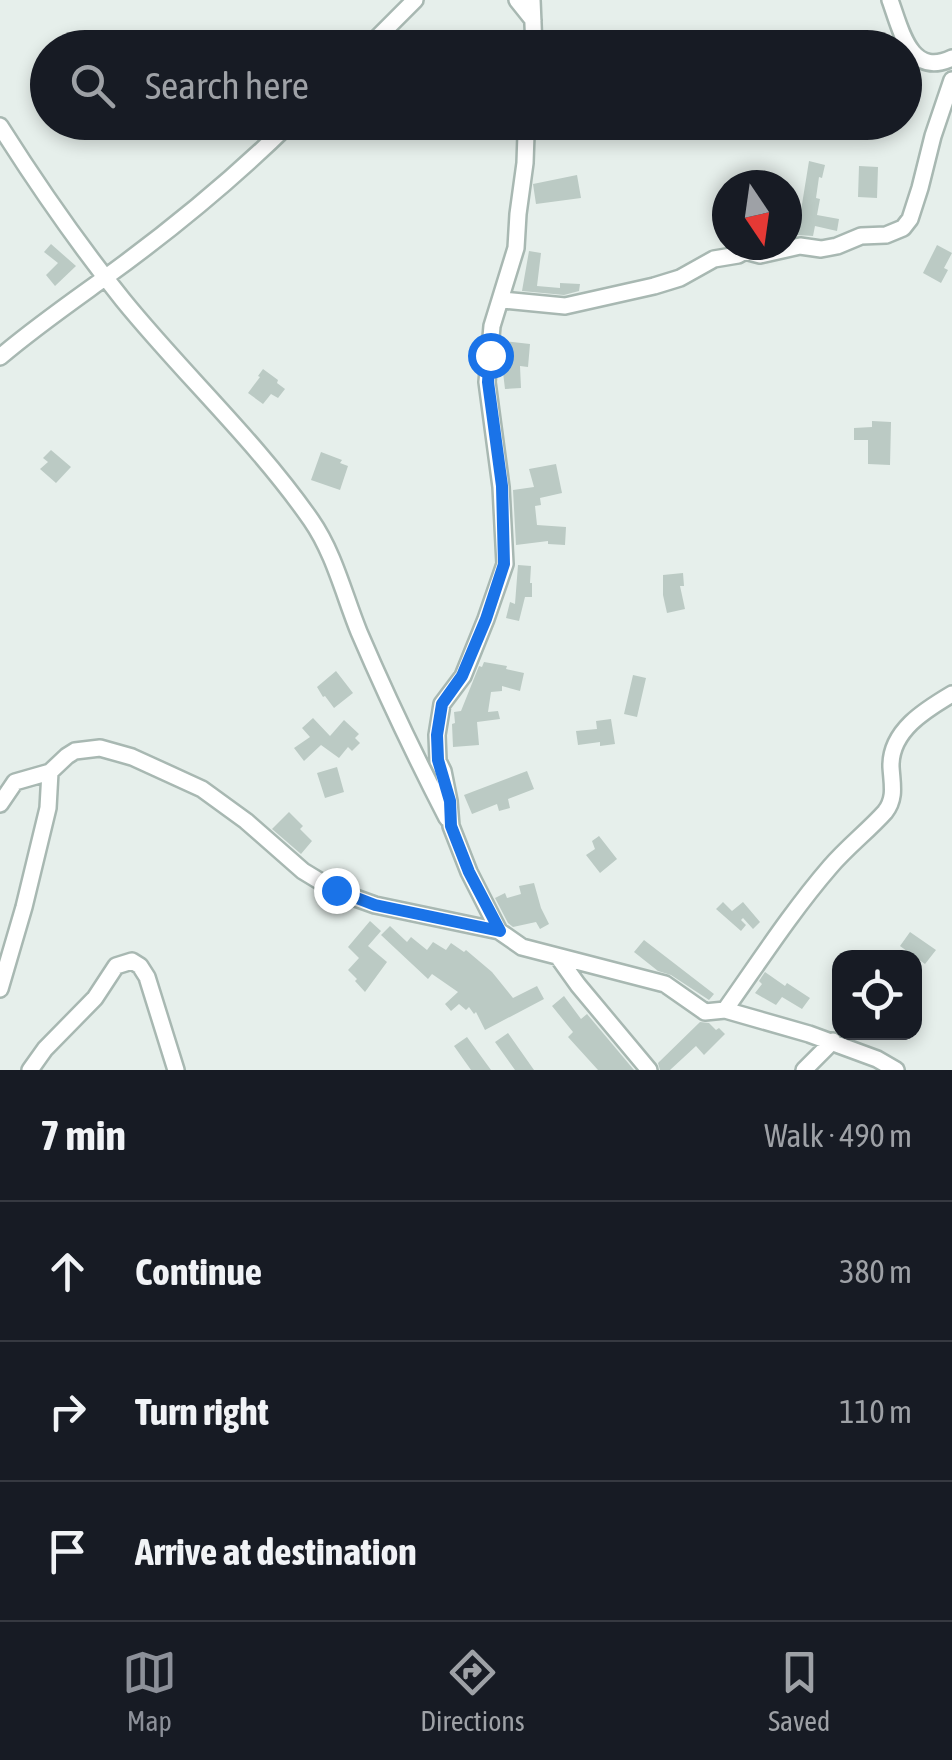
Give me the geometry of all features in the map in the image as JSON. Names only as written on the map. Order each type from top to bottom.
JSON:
[{"type":"street","points":[[385,30],[415,0]]},
{"type":"street","points":[[516,0],[533,20]]},
{"type":"street","points":[[532,0],[533,30]]},
{"type":"street","points":[[890,0],[901,30]]},
{"type":"street","points":[[922,60],[929,63],[952,58]]},
{"type":"street","points":[[502,300],[565,306],[654,286],[680,278],[714,259],[745,251],[760,255],[800,246],[821,249],[903,228],[910,219],[952,80]]},
{"type":"street","points":[[0,126],[124,302],[312,521],[406,739],[500,931]]},
{"type":"street","points":[[0,356],[221,188],[272,140]]},
{"type":"street","points":[[451,826],[450,801],[438,760],[442,704],[462,676],[504,564],[502,486],[488,382],[492,326],[516,248],[526,140]]},
{"type":"street","points":[[726,1010],[830,867],[888,806],[893,792],[892,756],[911,722],[952,694]]},
{"type":"street","points":[[0,804],[15,782],[50,772],[66,756],[83,749],[100,748],[132,757],[202,789],[304,871],[336,890],[375,905],[500,931],[522,947],[665,984],[706,1012],[726,1010],[833,1042],[896,1070]]},
{"type":"street","points":[[0,989],[48,808],[50,772]]},
{"type":"street","points":[[558,958],[649,1070]]},
{"type":"street","points":[[30,1070],[44,1049],[95,998],[116,966],[132,961],[147,977],[176,1070]]},
{"type":"street","points":[[804,1070],[833,1042]]},
{"type":"building","points":[[809,161],[825,165],[822,178],[819,177],[817,215],[839,219],[837,231],[815,226],[813,236],[802,235]]},
{"type":"building","points":[[859,166],[878,167],[877,198],[858,197]]},
{"type":"building","points":[[577,175],[581,198],[536,204],[533,184]]},
{"type":"building","points":[[51,244],[76,266],[55,286],[46,275],[58,263],[44,252]]},
{"type":"building","points":[[937,245],[952,253],[941,283],[923,273]]},
{"type":"building","points":[[529,251],[541,253],[537,286],[560,288],[560,283],[580,284],[579,291],[564,295],[522,291]]},
{"type":"building","points":[[503,341],[530,344],[528,367],[520,366],[521,388],[505,389]]},
{"type":"building","points":[[263,369],[285,389],[278,398],[271,394],[263,404],[248,393]]},
{"type":"building","points":[[872,421],[891,422],[890,465],[868,464],[868,440],[854,440],[854,428],[872,427]]},
{"type":"building","points":[[51,450],[71,467],[56,483],[40,469],[48,462],[43,458]]},
{"type":"building","points":[[321,452],[348,466],[340,490],[311,480]]},
{"type":"building","points":[[556,464],[562,493],[540,498],[541,505],[535,506],[537,525],[566,527],[565,545],[548,541],[516,545],[513,490],[534,487],[529,469]]},
{"type":"building","points":[[518,565],[531,566],[532,583],[532,597],[525,597],[519,621],[506,618],[510,602],[515,604]]},
{"type":"building","points":[[683,573],[684,586],[680,586],[685,609],[667,613],[663,575]]},
{"type":"building","points":[[484,662],[524,673],[520,691],[502,686],[502,691],[491,692],[488,712],[498,711],[500,719],[477,722],[479,745],[453,747],[454,712],[461,711]]},
{"type":"building","points":[[336,671],[353,693],[334,708],[317,687]]},
{"type":"building","points":[[633,675],[646,678],[637,717],[624,714]]},
{"type":"building","points":[[313,718],[330,736],[344,720],[359,734],[355,738],[360,743],[352,751],[348,747],[339,758],[321,745],[304,761],[294,748],[310,737],[302,728]]},
{"type":"building","points":[[611,719],[615,744],[578,745],[576,731],[597,729],[596,721]]},
{"type":"building","points":[[337,767],[344,792],[325,798],[317,773]]},
{"type":"building","points":[[527,771],[534,789],[508,799],[510,808],[499,811],[497,804],[472,814],[464,795]]},
{"type":"building","points":[[289,812],[312,841],[301,854],[272,829]]},
{"type":"building","points":[[599,836],[617,859],[600,873],[586,855],[595,849],[592,841]]},
{"type":"building","points":[[534,883],[549,924],[540,929],[536,922],[513,927],[495,898],[505,893],[507,898],[521,894],[519,886]]},
{"type":"building","points":[[723,902],[732,911],[743,902],[760,922],[753,929],[743,918],[746,925],[741,931],[716,909]]},
{"type":"building","points":[[370,921],[381,931],[368,946],[387,962],[365,992],[348,970],[359,958],[348,947]]},
{"type":"building","points":[[390,926],[407,942],[411,937],[427,950],[433,942],[446,950],[451,943],[466,950],[492,972],[513,998],[537,986],[544,999],[485,1030],[469,1007],[466,1010],[459,1004],[451,1011],[445,1004],[458,992],[432,974],[428,979],[381,935]]},
{"type":"building","points":[[910,932],[936,950],[925,964],[922,950],[900,946]]},
{"type":"building","points":[[644,940],[714,994],[709,1000],[658,971],[634,952]]},
{"type":"building","points":[[765,972],[810,998],[802,1009],[782,997],[776,1005],[755,993]]},
{"type":"building","points":[[564,996],[581,1019],[587,1014],[634,1070],[598,1070],[568,1037],[573,1032],[552,1006]]},
{"type":"building","points":[[700,1022],[725,1034],[704,1055],[696,1046],[670,1070],[660,1070],[658,1063]]},
{"type":"building","points":[[508,1033],[534,1070],[515,1070],[495,1042]]},
{"type":"building","points":[[467,1037],[491,1070],[471,1070],[454,1046]]},
{"type":"route","points":[[336,890],[375,905],[500,931],[469,872],[451,826],[437,735],[442,704],[462,676],[504,564],[502,486],[488,382],[490,355]]}]
